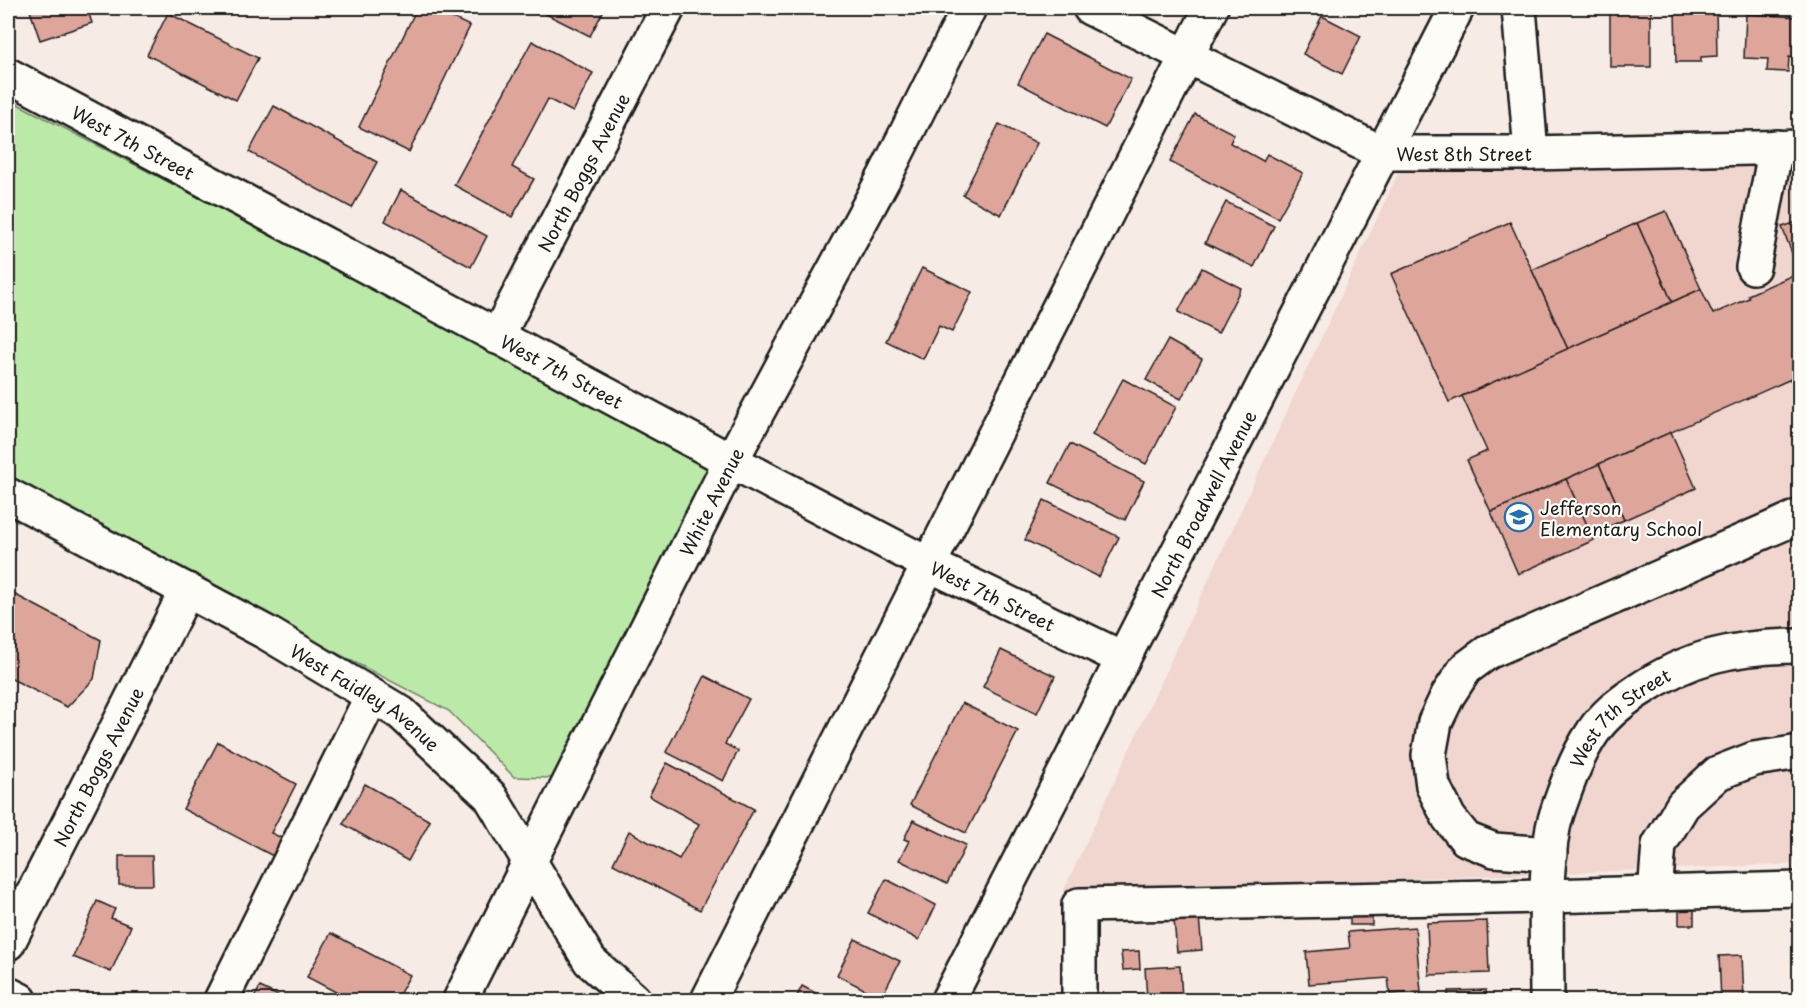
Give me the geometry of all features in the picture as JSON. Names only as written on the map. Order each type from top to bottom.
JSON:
[{"type":"street","name":"North Boggs Avenue","points":[[498,337],[668,8]]},
{"type":"street","name":"White Avenue","points":[[460,1000],[731,461],[886,174],[969,8]]},
{"type":"street","name":"West 8th Street","points":[[1090,8],[1382,153],[1531,153],[1788,147]]},
{"type":"street","points":[[708,1000],[1211,8]]},
{"type":"street","name":"North Broadwell Avenue","points":[[948,1000],[1457,8]]},
{"type":"street","points":[[1519,8],[1531,153]]},
{"type":"street","name":"West 7th Street","points":[[8,75],[731,461],[928,564],[1122,658]]},
{"type":"street","points":[[1753,267],[1788,147]]},
{"type":"street","name":"West Faidley Avenue","points":[[8,495],[267,633],[401,713],[490,796],[590,961],[634,1000]]},
{"type":"street","points":[[1550,854],[1494,850],[1466,839],[1449,818],[1433,786],[1429,755],[1435,722],[1448,695],[1465,669],[1488,652],[1800,516]]},
{"type":"street","name":"North Boggs Avenue","points":[[8,943],[187,590]]},
{"type":"street","name":"West 7th Street","points":[[1547,1000],[1547,896],[1554,826],[1559,805],[1575,764],[1593,730],[1620,704],[1676,669],[1716,654],[1764,646],[1800,646]]},
{"type":"street","points":[[221,1000],[372,696]]},
{"type":"street","points":[[1655,893],[1659,845],[1683,805],[1718,773],[1754,759],[1800,752]]},
{"type":"street","points":[[1079,1000],[1079,905],[1800,889]]},
{"type":"street","points":[[8,994],[20,1000]]},
{"type":"shaded area","name":"Jefferson Elementary School","points":[[1799,163],[1799,864],[1063,892],[1400,169]]},
{"type":"green space","points":[[8,99],[715,465],[553,778],[514,777],[449,711],[8,483]]},
{"type":"building","points":[[29,8],[87,8],[92,23],[40,40]]},
{"type":"building","points":[[417,8],[431,8],[470,26],[409,152],[359,127]]},
{"type":"building","points":[[534,8],[605,8],[590,36]]},
{"type":"building","points":[[1610,8],[1651,8],[1651,67],[1610,67]]},
{"type":"building","points":[[1675,8],[1716,8],[1717,56],[1701,57],[1701,62],[1676,62]]},
{"type":"building","points":[[168,13],[258,58],[236,100],[147,55]]},
{"type":"building","points":[[1746,14],[1800,17],[1800,58],[1789,57],[1788,72],[1767,71],[1768,59],[1744,58]]},
{"type":"building","points":[[1322,16],[1361,36],[1342,74],[1303,54]]},
{"type":"building","points":[[1044,34],[1131,79],[1105,128],[1018,83]]},
{"type":"building","points":[[532,41],[593,73],[573,112],[548,99],[512,167],[534,179],[512,217],[454,185]]},
{"type":"building","points":[[274,106],[377,162],[352,208],[249,152]]},
{"type":"building","points":[[1195,114],[1234,134],[1230,143],[1263,161],[1267,154],[1303,173],[1278,218],[1170,162]]},
{"type":"building","points":[[999,124],[1037,143],[1001,215],[963,195]]},
{"type":"building","points":[[401,190],[487,236],[471,267],[385,221]]},
{"type":"building","points":[[1226,202],[1274,226],[1254,267],[1205,243]]},
{"type":"building","points":[[1666,211],[1701,289],[1672,302],[1637,223]]},
{"type":"building","points":[[1800,221],[1800,260],[1795,261],[1782,227]]},
{"type":"building","points":[[1510,222],[1568,349],[1449,402],[1391,274]]},
{"type":"building","points":[[1637,223],[1672,302],[1568,349],[1532,270]]},
{"type":"building","points":[[922,268],[972,292],[952,332],[939,326],[923,359],[886,341]]},
{"type":"building","points":[[1202,268],[1241,288],[1218,333],[1178,312]]},
{"type":"building","points":[[1800,272],[1800,375],[1491,512],[1467,460],[1487,451],[1462,396],[1701,289],[1713,314],[1749,298],[1748,295]]},
{"type":"building","points":[[1168,340],[1202,359],[1181,399],[1146,380]]},
{"type":"building","points":[[1123,379],[1176,407],[1146,464],[1092,435]]},
{"type":"building","points":[[1671,432],[1696,488],[1624,520],[1599,464]]},
{"type":"building","points":[[1070,444],[1144,481],[1125,520],[1050,483]]},
{"type":"building","points":[[1599,464],[1624,520],[1591,534],[1566,479]]},
{"type":"building","points":[[1566,479],[1594,540],[1518,574],[1491,512]]},
{"type":"building","points":[[1044,500],[1119,537],[1099,577],[1025,540]]},
{"type":"building","points":[[8,591],[101,640],[94,679],[67,707],[8,677]]},
{"type":"building","points":[[1001,650],[1055,676],[1037,713],[983,687]]},
{"type":"building","points":[[705,676],[749,699],[725,744],[738,751],[723,781],[666,752]]},
{"type":"building","points":[[962,703],[1018,731],[966,833],[910,805]]},
{"type":"building","points":[[218,742],[296,784],[271,833],[282,838],[273,856],[183,809]]},
{"type":"building","points":[[667,763],[754,809],[700,910],[613,864],[629,831],[679,859],[699,824],[649,796]]},
{"type":"building","points":[[365,784],[430,821],[408,861],[343,824]]},
{"type":"building","points":[[913,820],[966,845],[947,884],[899,860],[909,841],[904,839]]},
{"type":"building","points":[[119,856],[152,856],[153,885],[119,885]]},
{"type":"building","points":[[886,879],[936,905],[919,940],[868,913]]},
{"type":"building","points":[[97,901],[115,909],[111,918],[131,926],[111,972],[73,957]]},
{"type":"building","points":[[1679,903],[1694,903],[1694,925],[1679,925]]},
{"type":"building","points":[[1350,908],[1372,909],[1372,925],[1350,925]]},
{"type":"building","points":[[1199,917],[1202,950],[1177,952],[1174,920]]},
{"type":"building","points":[[1487,921],[1489,973],[1429,975],[1427,923]]},
{"type":"building","points":[[1415,927],[1421,992],[1390,994],[1388,978],[1309,984],[1306,952],[1350,948],[1348,932]]},
{"type":"building","points":[[331,933],[410,975],[396,1000],[351,1000],[307,977]]},
{"type":"building","points":[[855,939],[900,961],[881,998],[837,975]]},
{"type":"building","points":[[1139,951],[1140,969],[1123,970],[1121,952]]},
{"type":"building","points":[[1742,955],[1744,1000],[1721,1000],[1719,956]]},
{"type":"building","points":[[1180,966],[1182,998],[1147,999],[1145,968]]},
{"type":"building","points":[[802,986],[829,1000],[795,1000]]},
{"type":"building","points":[[260,987],[287,1000],[253,1000]]},
{"type":"building","points":[[1486,990],[1487,1000],[1448,1000],[1448,991]]},
{"type":"place","name":"Jefferson Elementary School","points":[[1519,517]]}]
